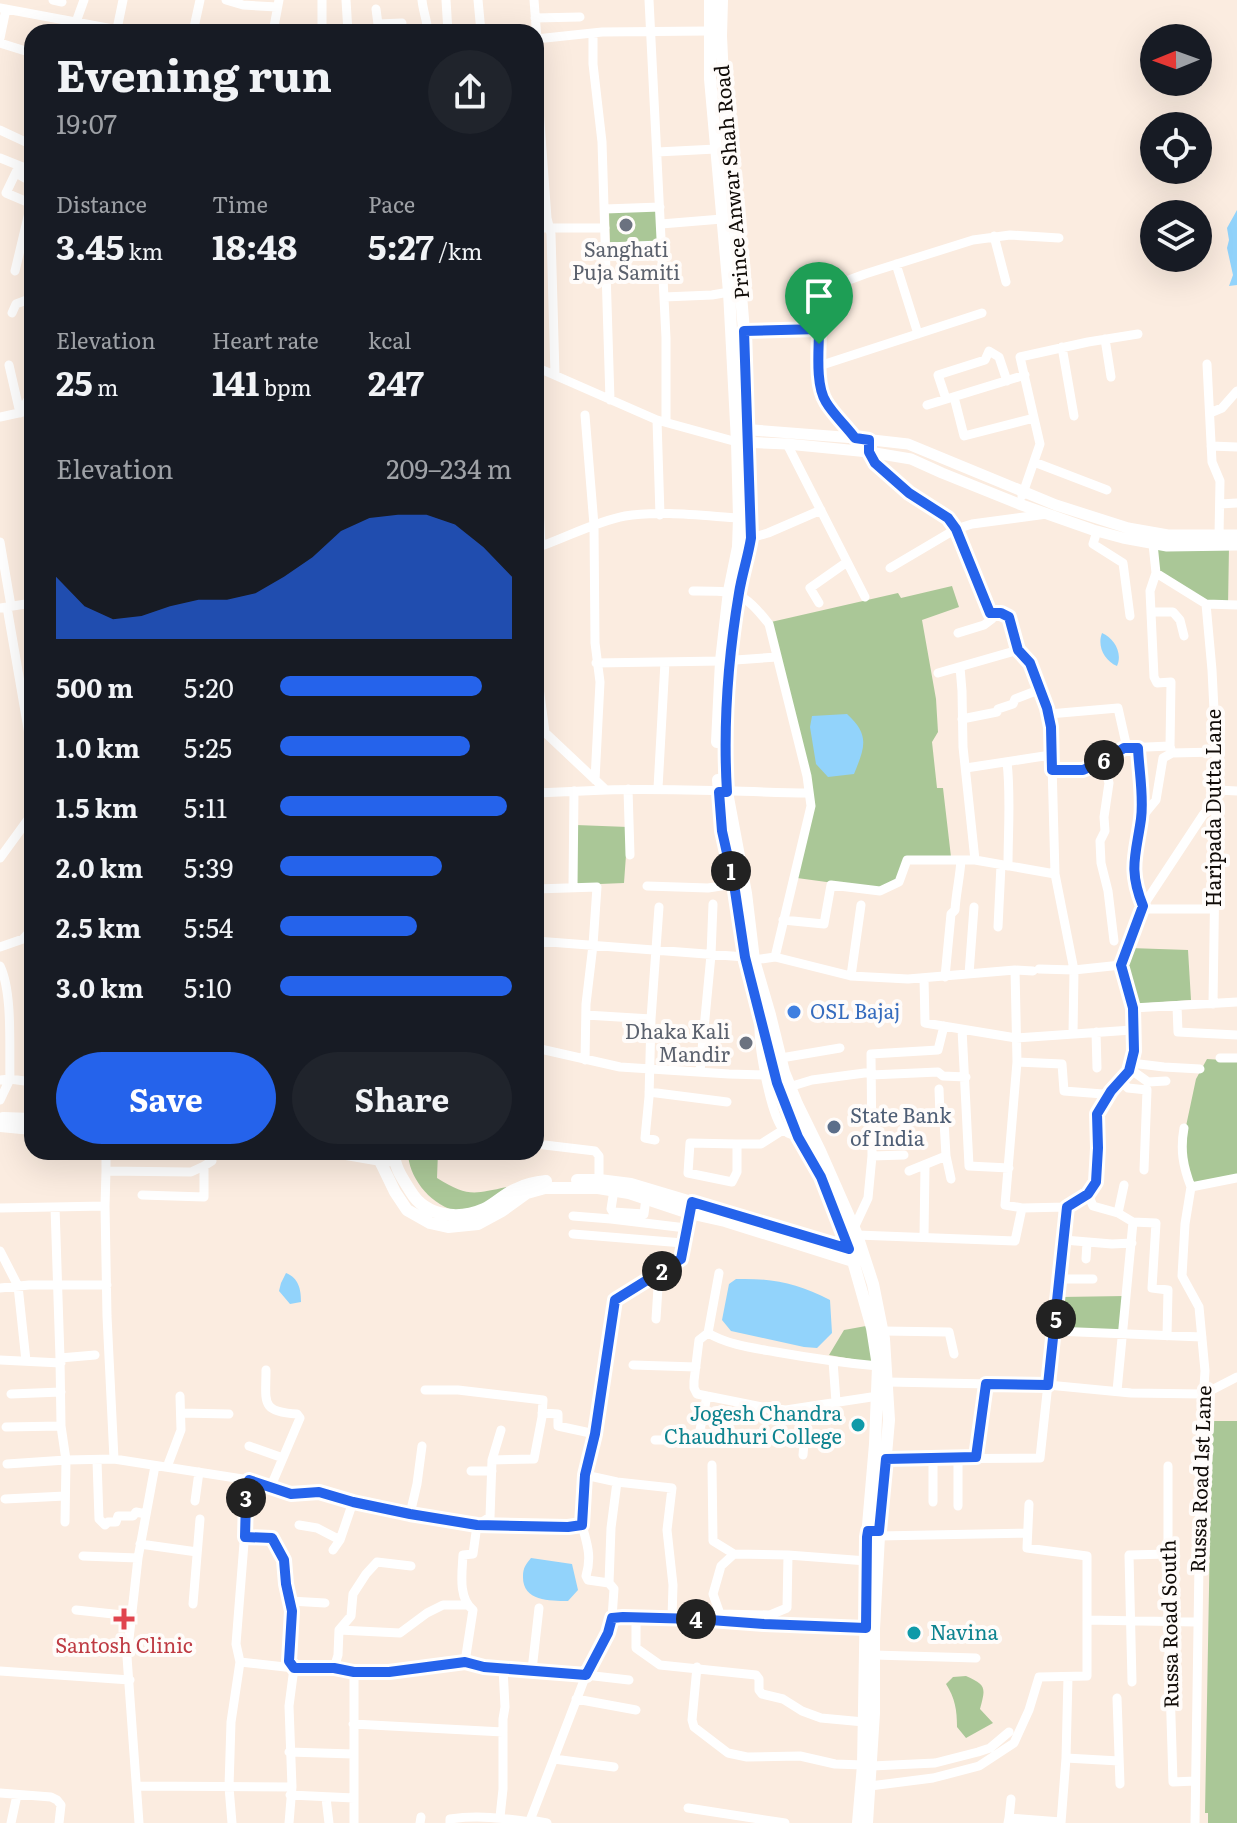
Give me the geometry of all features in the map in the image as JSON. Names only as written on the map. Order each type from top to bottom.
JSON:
[{"type":"main road","name":"Prince Anwar Shah Road","points":[[710,0],[710,79],[722,219],[731,247],[744,331],[738,547],[726,661],[722,831],[777,1083],[798,1137],[821,1177],[858,1256],[883,1331],[889,1420],[875,1533],[867,1561],[864,1722],[870,1786],[867,1823]]},
{"type":"main road","name":"Prince Anwar Shah Road","points":[[722,0],[731,247],[729,292],[751,538],[748,560],[734,593]]},
{"type":"main road","name":"Prince Anwar Shah Road","points":[[723,792],[746,893],[750,958],[789,1087],[856,1232],[878,1366],[874,1655],[867,1766],[858,1823]]},
{"type":"main road","points":[[0,1118],[24,1119]]},
{"type":"main road","points":[[0,1126],[24,1128]]},
{"type":"main road","points":[[382,1160],[395,1192],[407,1210],[430,1223],[448,1227],[478,1224],[527,1193],[545,1188],[614,1190],[691,1207]]},
{"type":"main road","points":[[395,1160],[414,1198],[429,1210],[446,1215],[466,1216],[529,1183],[557,1179],[599,1180],[631,1184],[725,1221],[858,1256]]},
{"type":"street","points":[[76,22],[84,0]]},
{"type":"street","points":[[118,24],[123,0]]},
{"type":"street","points":[[195,24],[200,0]]},
{"type":"street","points":[[226,0],[243,5],[278,4],[274,24]]},
{"type":"street","points":[[322,0],[322,24]]},
{"type":"street","points":[[346,0],[348,24]]},
{"type":"street","points":[[422,0],[428,24]]},
{"type":"street","points":[[446,0],[448,24]]},
{"type":"street","points":[[478,0],[480,24]]},
{"type":"street","points":[[534,0],[535,24]]},
{"type":"street","points":[[649,0],[668,402],[662,421],[660,515]]},
{"type":"street","points":[[24,50],[0,40],[3,9],[88,24]]},
{"type":"street","points":[[376,9],[378,24]]},
{"type":"street","points":[[535,18],[580,17]]},
{"type":"street","points":[[397,24],[402,23]]},
{"type":"street","points":[[544,38],[651,30],[708,31]]},
{"type":"street","points":[[593,33],[593,64],[602,142],[610,400]]},
{"type":"street","points":[[0,130],[24,141]]},
{"type":"street","points":[[657,152],[716,149]]},
{"type":"street","points":[[0,158],[24,176]]},
{"type":"street","points":[[17,170],[24,168]]},
{"type":"street","points":[[17,170],[6,193],[24,201]]},
{"type":"street","points":[[544,177],[550,227],[555,375]]},
{"type":"street","points":[[605,209],[660,207]]},
{"type":"street","points":[[661,224],[722,219]]},
{"type":"street","points":[[544,227],[605,228]]},
{"type":"street","points":[[15,271],[24,236]]},
{"type":"street","points":[[1059,238],[994,236],[973,240],[822,290],[819,366],[825,401],[855,438],[869,446],[911,459],[1019,504],[1097,531],[1153,544],[1200,547],[1237,545]]},
{"type":"street","points":[[994,236],[1006,282]]},
{"type":"street","points":[[606,247],[662,245]]},
{"type":"street","points":[[896,264],[918,334]]},
{"type":"street","points":[[664,297],[729,292]]},
{"type":"street","points":[[12,313],[16,304],[24,301]]},
{"type":"street","points":[[819,366],[982,313]]},
{"type":"street","points":[[744,331],[819,329]]},
{"type":"street","points":[[1019,504],[1040,444],[1020,357],[1138,334]]},
{"type":"street","points":[[1105,339],[1111,377]]},
{"type":"street","points":[[1062,347],[1074,416]]},
{"type":"street","points":[[1007,381],[999,357],[989,351],[985,360],[938,375],[964,436],[1034,418]]},
{"type":"street","points":[[1207,364],[1212,462],[1220,481],[1219,536]]},
{"type":"street","points":[[9,365],[20,413]]},
{"type":"street","points":[[544,370],[662,421],[787,444],[908,444],[1096,519],[1128,528],[1168,535],[1237,535]]},
{"type":"street","points":[[927,405],[1025,375]]},
{"type":"street","points":[[1210,413],[1222,408],[1237,391]]},
{"type":"street","points":[[20,413],[24,406]]},
{"type":"street","points":[[0,417],[24,412]]},
{"type":"street","points":[[585,415],[594,525],[596,663],[600,682],[595,780]]},
{"type":"street","points":[[742,436],[855,438]]},
{"type":"street","points":[[787,444],[865,597]]},
{"type":"street","points":[[869,446],[875,463],[909,493],[948,518],[956,529],[992,619],[984,625],[958,633]]},
{"type":"street","points":[[1211,446],[1237,447]]},
{"type":"street","points":[[1034,462],[1107,490]]},
{"type":"street","points":[[1220,504],[1237,503]]},
{"type":"street","points":[[751,538],[821,510]]},
{"type":"street","points":[[890,568],[956,529],[1049,514]]},
{"type":"street","points":[[544,545],[627,515],[739,518]]},
{"type":"street","points":[[1097,531],[1093,544],[1123,563],[1130,616]]},
{"type":"street","points":[[0,542],[6,607],[24,707]]},
{"type":"street","points":[[1142,817],[1156,800],[1163,758],[1171,750],[1171,682],[1157,683],[1154,677],[1150,591],[1156,573],[1153,544]]},
{"type":"street","points":[[819,603],[810,588],[847,562]]},
{"type":"street","points":[[1156,573],[1206,604],[1237,605]]},
{"type":"street","points":[[693,591],[734,593],[757,609],[769,624],[807,776],[811,806],[775,957]]},
{"type":"street","name":"Haripada Dutta Lane","points":[[1206,604],[1217,752],[1213,1004]]},
{"type":"street","points":[[1151,612],[1173,612],[1180,620],[1184,636]]},
{"type":"street","points":[[990,613],[1009,617],[1018,650],[1030,663],[1049,714],[1055,874],[1074,970],[1073,1034]]},
{"type":"street","points":[[938,673],[1018,650]]},
{"type":"street","points":[[596,663],[777,657]]},
{"type":"street","points":[[658,788],[665,662]]},
{"type":"street","points":[[960,667],[963,747],[975,860]]},
{"type":"street","points":[[962,719],[997,712],[1013,704],[1015,699],[1041,689]]},
{"type":"street","points":[[1049,714],[1118,708],[1132,748],[1142,817],[1134,859],[1136,888],[1142,908]]},
{"type":"street","points":[[544,725],[545,732],[606,790]]},
{"type":"street","points":[[1052,770],[1083,770],[1124,748],[1217,752]]},
{"type":"street","points":[[966,768],[1051,755]]},
{"type":"street","points":[[1103,761],[1109,783],[1105,831],[1100,841],[1101,863],[1114,941]]},
{"type":"street","points":[[998,927],[1010,793],[1007,762]]},
{"type":"street","points":[[544,793],[658,788],[809,793]]},
{"type":"street","points":[[628,789],[630,855]]},
{"type":"street","points":[[573,887],[574,791]]},
{"type":"street","points":[[1015,970],[1017,1062],[1005,1205],[1022,1208],[1067,1207],[1088,1194],[1096,1182],[1097,1114],[1130,1066],[1134,1051],[1133,1008],[1121,965],[1142,908],[1217,795],[1237,791]]},
{"type":"street","points":[[0,858],[24,825]]},
{"type":"street","points":[[783,920],[824,924],[831,885],[880,891],[899,882],[907,860],[975,860],[1055,874]]},
{"type":"street","points":[[945,977],[949,927],[951,914],[955,910],[961,860]]},
{"type":"street","points":[[647,886],[708,888],[734,884]]},
{"type":"street","points":[[544,889],[597,887],[585,1060]]},
{"type":"street","points":[[700,1071],[713,904]]},
{"type":"street","points":[[851,976],[861,905]]},
{"type":"street","points":[[655,1140],[645,1138],[659,907]]},
{"type":"street","points":[[969,974],[974,907]]},
{"type":"street","points":[[1142,908],[1214,909]]},
{"type":"street","points":[[0,947],[24,938]]},
{"type":"street","points":[[544,941],[750,958],[775,957],[851,976],[924,978],[1121,965]]},
{"type":"street","points":[[0,966],[4,975],[5,1080],[0,1100]]},
{"type":"street","points":[[924,978],[925,1023],[1016,1038],[1132,1030]]},
{"type":"street","points":[[1133,1008],[1237,1002]]},
{"type":"street","points":[[1177,1006],[1178,1032],[1237,1035]]},
{"type":"street","points":[[759,1009],[761,1054],[777,1116],[783,1130],[798,1137]]},
{"type":"street","points":[[586,1015],[651,1019]]},
{"type":"street","points":[[938,1072],[938,1050],[944,1026]]},
{"type":"street","points":[[962,1029],[969,1166]]},
{"type":"street","points":[[1096,1032],[1097,1068]]},
{"type":"street","points":[[781,1058],[840,1048]]},
{"type":"street","points":[[544,1050],[620,1067],[766,1075]]},
{"type":"street","points":[[938,1050],[871,1054],[872,1156],[868,1198],[856,1232],[1015,1241],[1022,1208]]},
{"type":"street","points":[[1220,1058],[1237,1058]]},
{"type":"street","points":[[1017,1062],[1062,1064],[1064,1091],[1103,1094],[1111,1091]]},
{"type":"street","points":[[1130,1066],[1200,1069]]},
{"type":"street","points":[[1130,1066],[1148,1082],[1166,1081]]},
{"type":"street","points":[[789,1087],[812,1080],[872,1074],[938,1072],[943,1076],[966,1077]]},
{"type":"street","points":[[1120,1080],[1128,1088],[1147,1090],[1144,1170]]},
{"type":"street","points":[[939,1089],[940,1115],[944,1121],[951,1179]]},
{"type":"street","points":[[649,1092],[727,1102]]},
{"type":"street","points":[[1184,1128],[1181,1145],[1184,1168],[1191,1187],[1237,1178]]},
{"type":"street","points":[[737,1144],[737,1172],[732,1182],[688,1173],[690,1143],[761,1144],[783,1130]]},
{"type":"street","points":[[544,1145],[595,1151],[599,1156],[599,1180]]},
{"type":"street","points":[[872,1156],[904,1155]]},
{"type":"street","points":[[106,1160],[114,1459]]},
{"type":"street","points":[[106,1171],[191,1172],[206,1160]]},
{"type":"street","points":[[142,1195],[204,1197],[206,1160]]},
{"type":"street","points":[[909,1171],[948,1161],[969,1166],[1009,1168]]},
{"type":"street","points":[[924,1237],[925,1165]]},
{"type":"street","points":[[1118,1213],[1124,1185]]},
{"type":"street","name":"Russa Road 1st Lane","points":[[1191,1187],[1182,1276],[1199,1307],[1205,1371],[1196,1622],[1195,1823]]},
{"type":"street","points":[[614,1190],[613,1212],[644,1214],[646,1198]]},
{"type":"street","points":[[1088,1194],[1093,1206],[1118,1213],[1133,1222],[1156,1223],[1152,1288],[1168,1290],[1167,1336]]},
{"type":"street","points":[[0,1208],[105,1206]]},
{"type":"street","points":[[55,1207],[61,1426],[66,1460],[65,1522]]},
{"type":"street","points":[[609,1583],[588,1580],[586,1576],[589,1543],[582,1525],[585,1475],[595,1434],[615,1300],[681,1259],[691,1207]]},
{"type":"street","points":[[886,1459],[1040,1458],[1067,1207]]},
{"type":"street","points":[[573,1216],[686,1228]]},
{"type":"street","points":[[1117,1391],[1133,1222]]},
{"type":"street","points":[[573,1234],[683,1243]]},
{"type":"street","points":[[1064,1240],[1132,1243]]},
{"type":"street","points":[[1086,1259],[1087,1242]]},
{"type":"street","points":[[0,1251],[18,1286],[26,1361]]},
{"type":"street","points":[[656,1319],[659,1272]]},
{"type":"street","points":[[719,1273],[708,1333],[699,1340],[694,1388],[697,1394],[786,1410],[878,1396]]},
{"type":"street","points":[[1060,1279],[1093,1279]]},
{"type":"street","points":[[0,1288],[107,1285]]},
{"type":"street","points":[[883,1331],[949,1332],[954,1354]]},
{"type":"street","points":[[1054,1331],[1202,1337]]},
{"type":"street","points":[[708,1333],[739,1345],[878,1366]]},
{"type":"street","points":[[0,1360],[60,1361],[95,1355]]},
{"type":"street","points":[[833,1361],[836,1402]]},
{"type":"street","points":[[633,1365],[696,1367]]},
{"type":"street","points":[[266,1370],[266,1395],[270,1408],[275,1412],[299,1415],[298,1425],[271,1486]]},
{"type":"street","points":[[887,1382],[1048,1385],[1165,1395],[1204,1394],[1237,1377]]},
{"type":"street","points":[[976,1457],[986,1384]]},
{"type":"street","points":[[425,1390],[458,1390],[543,1400],[534,1459],[471,1471]]},
{"type":"street","points":[[11,1394],[61,1392]]},
{"type":"street","points":[[167,1467],[181,1430],[180,1396]]},
{"type":"street","points":[[655,1440],[686,1440],[699,1435],[707,1396]]},
{"type":"street","points":[[803,1455],[807,1407]]},
{"type":"street","points":[[181,1413],[229,1414]]},
{"type":"street","points":[[542,1413],[558,1414],[558,1426],[595,1434]]},
{"type":"street","points":[[6,1427],[61,1426]]},
{"type":"street","points":[[477,1525],[490,1517],[492,1465],[501,1430]]},
{"type":"street","points":[[249,1446],[283,1458]]},
{"type":"street","points":[[410,1514],[422,1446]]},
{"type":"street","points":[[933,1458],[933,1502]]},
{"type":"street","points":[[958,1458],[958,1506]]},
{"type":"street","points":[[7,1464],[114,1459],[249,1480],[291,1494],[319,1492],[410,1514],[477,1525],[582,1525]]},
{"type":"street","points":[[97,1461],[99,1519],[105,1525],[116,1522],[118,1516],[133,1516],[136,1512],[146,1514]]},
{"type":"street","points":[[712,1465],[713,1541],[734,1554],[867,1561]]},
{"type":"street","points":[[139,1823],[127,1657],[140,1544],[155,1466]]},
{"type":"street","name":"Russa Road South","points":[[1168,1466],[1168,1621],[1173,1782],[1195,1781]]},
{"type":"street","points":[[195,1501],[199,1472]]},
{"type":"street","points":[[585,1475],[672,1488],[667,1530],[673,1585],[672,1618]]},
{"type":"street","points":[[232,1823],[229,1787],[231,1722],[240,1662],[236,1644],[249,1480]]},
{"type":"street","points":[[530,1822],[576,1699],[608,1633],[612,1618],[614,1589],[609,1583],[611,1528],[617,1482]]},
{"type":"street","points":[[5,1499],[65,1496]]},
{"type":"street","points":[[333,1550],[340,1540],[353,1502]]},
{"type":"street","points":[[870,1786],[933,1778],[979,1766],[1014,1743],[1039,1677],[1084,1678],[1088,1674],[1087,1556],[1027,1548],[1029,1504]]},
{"type":"street","points":[[193,1604],[200,1519]]},
{"type":"street","points":[[299,1525],[317,1528],[340,1540]]},
{"type":"street","points":[[466,1605],[463,1555],[473,1554],[477,1525]]},
{"type":"street","points":[[875,1533],[1027,1533]]},
{"type":"street","points":[[245,1537],[272,1538],[284,1560],[292,1611],[289,1661],[294,1668],[289,1706],[289,1823]]},
{"type":"street","points":[[140,1544],[197,1552]]},
{"type":"street","points":[[734,1554],[721,1566],[713,1594],[720,1614],[770,1615],[787,1608],[788,1555]]},
{"type":"street","points":[[1132,1682],[1129,1555],[1169,1554]]},
{"type":"street","points":[[83,1556],[138,1558]]},
{"type":"street","points":[[334,1668],[339,1630],[351,1616],[353,1594],[366,1574],[377,1562],[411,1566]]},
{"type":"street","points":[[290,1601],[325,1603]]},
{"type":"street","points":[[339,1630],[400,1633],[443,1605],[466,1605],[473,1610],[465,1662]]},
{"type":"street","points":[[532,1670],[539,1608]]},
{"type":"street","points":[[76,1610],[132,1616]]},
{"type":"street","points":[[612,1618],[636,1616],[866,1628]]},
{"type":"street","points":[[636,1616],[636,1648],[660,1665],[756,1675],[762,1694],[783,1699],[821,1718],[864,1722]]},
{"type":"street","points":[[1087,1620],[1196,1622]]},
{"type":"street","points":[[874,1655],[976,1658]]},
{"type":"street","points":[[240,1662],[354,1672],[389,1672],[465,1662],[484,1667],[629,1680]]},
{"type":"street","points":[[697,1667],[694,1727],[728,1753],[747,1757],[800,1756],[835,1764],[867,1766],[935,1763],[990,1748],[1009,1732]]},
{"type":"street","points":[[500,1817],[505,1707],[503,1668]]},
{"type":"street","points":[[0,1671],[130,1680]]},
{"type":"street","points":[[354,1672],[354,1823]]},
{"type":"street","points":[[1011,1799],[1009,1821],[1061,1823],[1068,1677]]},
{"type":"street","points":[[1117,1698],[1120,1784]]},
{"type":"street","points":[[576,1699],[636,1710]]},
{"type":"street","points":[[353,1724],[503,1732]]},
{"type":"street","points":[[289,1752],[353,1754]]},
{"type":"street","points":[[1066,1758],[1119,1761]]},
{"type":"street","points":[[554,1759],[614,1767]]},
{"type":"street","points":[[137,1786],[229,1787],[291,1791],[326,1798],[354,1798]]},
{"type":"street","points":[[0,1793],[57,1800],[61,1805],[59,1823]]},
{"type":"street","points":[[11,1823],[17,1795]]},
{"type":"street","points":[[326,1798],[329,1823]]},
{"type":"street","points":[[688,1808],[785,1823]]},
{"type":"street","points":[[450,1823],[450,1819],[464,1817],[500,1817],[547,1823]]},
{"type":"green space","points":[[657,209],[658,243],[610,244],[609,211]]},
{"type":"green space","points":[[1155,542],[1229,547],[1228,606],[1211,603],[1158,571]]},
{"type":"green space","points":[[952,586],[959,607],[922,620],[936,699],[938,732],[932,742],[937,788],[943,788],[951,857],[906,856],[897,879],[878,889],[797,878],[814,808],[771,622],[898,593],[901,598]]},
{"type":"green space","points":[[576,825],[628,827],[624,883],[575,885]]},
{"type":"green space","points":[[1130,948],[1188,950],[1191,1000],[1134,1004],[1123,965]]},
{"type":"green space","points":[[1207,1059],[1237,1061],[1237,1175],[1191,1184],[1182,1145],[1196,1079]]},
{"type":"green space","points":[[438,1160],[437,1178],[464,1191],[507,1187],[472,1212],[453,1210],[428,1195],[416,1179],[409,1161]]},
{"type":"green space","points":[[1125,1296],[1121,1332],[1056,1329],[1061,1297]]},
{"type":"green space","points":[[866,1326],[874,1363],[829,1355],[844,1330]]},
{"type":"green space","points":[[1212,1421],[1237,1421],[1237,1823],[1208,1823],[1208,1813],[1205,1813]]},
{"type":"green space","points":[[966,1676],[983,1688],[980,1709],[993,1723],[966,1738],[957,1727],[955,1704],[946,1684],[953,1677]]},
{"type":"water","points":[[1237,210],[1237,285],[1229,286],[1233,275],[1227,248],[1227,228]]},
{"type":"water","points":[[1102,633],[1116,646],[1119,656],[1117,666],[1103,652],[1100,643]]},
{"type":"water","points":[[847,714],[862,735],[861,756],[854,774],[828,777],[816,764],[810,727],[812,716]]},
{"type":"water","points":[[286,1273],[298,1285],[301,1302],[290,1304],[279,1291]]},
{"type":"water","points":[[736,1279],[784,1283],[830,1300],[832,1333],[817,1348],[731,1331],[722,1320],[729,1284]]},
{"type":"water","points":[[531,1558],[572,1564],[578,1590],[568,1601],[545,1600],[532,1595],[524,1584],[523,1576]]},
{"type":"place","name":"Sanghati Puja Samiti","points":[[626,225]]},
{"type":"place","name":"OSL Bajaj","points":[[794,1012]]},
{"type":"place","name":"Dhaka Kali Mandir","points":[[746,1043]]},
{"type":"place","name":"State Bank of India","points":[[834,1127]]},
{"type":"place","name":"Jogesh Chandra Chaudhuri College","points":[[858,1425]]},
{"type":"place","name":"Santosh Clinic","points":[[124,1619]]},
{"type":"place","name":"Navina","points":[[914,1633]]},
{"type":"route","points":[[819,329],[819,344],[821,391],[825,401],[855,438],[869,440],[869,452],[875,463],[909,493],[948,518],[956,529],[990,613],[1009,617],[1018,650],[1030,663],[1047,708],[1051,727],[1052,770],[1083,770],[1124,748],[1138,748],[1142,817],[1134,859],[1136,888],[1143,906],[1121,965],[1133,1008],[1134,1051],[1129,1071],[1111,1091],[1097,1114],[1096,1182],[1088,1194],[1067,1207],[1048,1385],[986,1384],[976,1457],[886,1459],[879,1531],[868,1531],[867,1537],[866,1628],[636,1616],[612,1618],[608,1633],[586,1675],[484,1667],[465,1662],[389,1672],[294,1668],[289,1661],[292,1611],[284,1560],[272,1538],[245,1537],[249,1480],[291,1494],[319,1492],[410,1514],[477,1525],[582,1525],[585,1475],[595,1434],[615,1300],[681,1259],[692,1202],[849,1249],[821,1177],[798,1137],[777,1083],[745,957],[722,831],[719,792],[727,792],[725,755],[731,660],[739,594],[751,538],[744,331],[819,329]]}]
